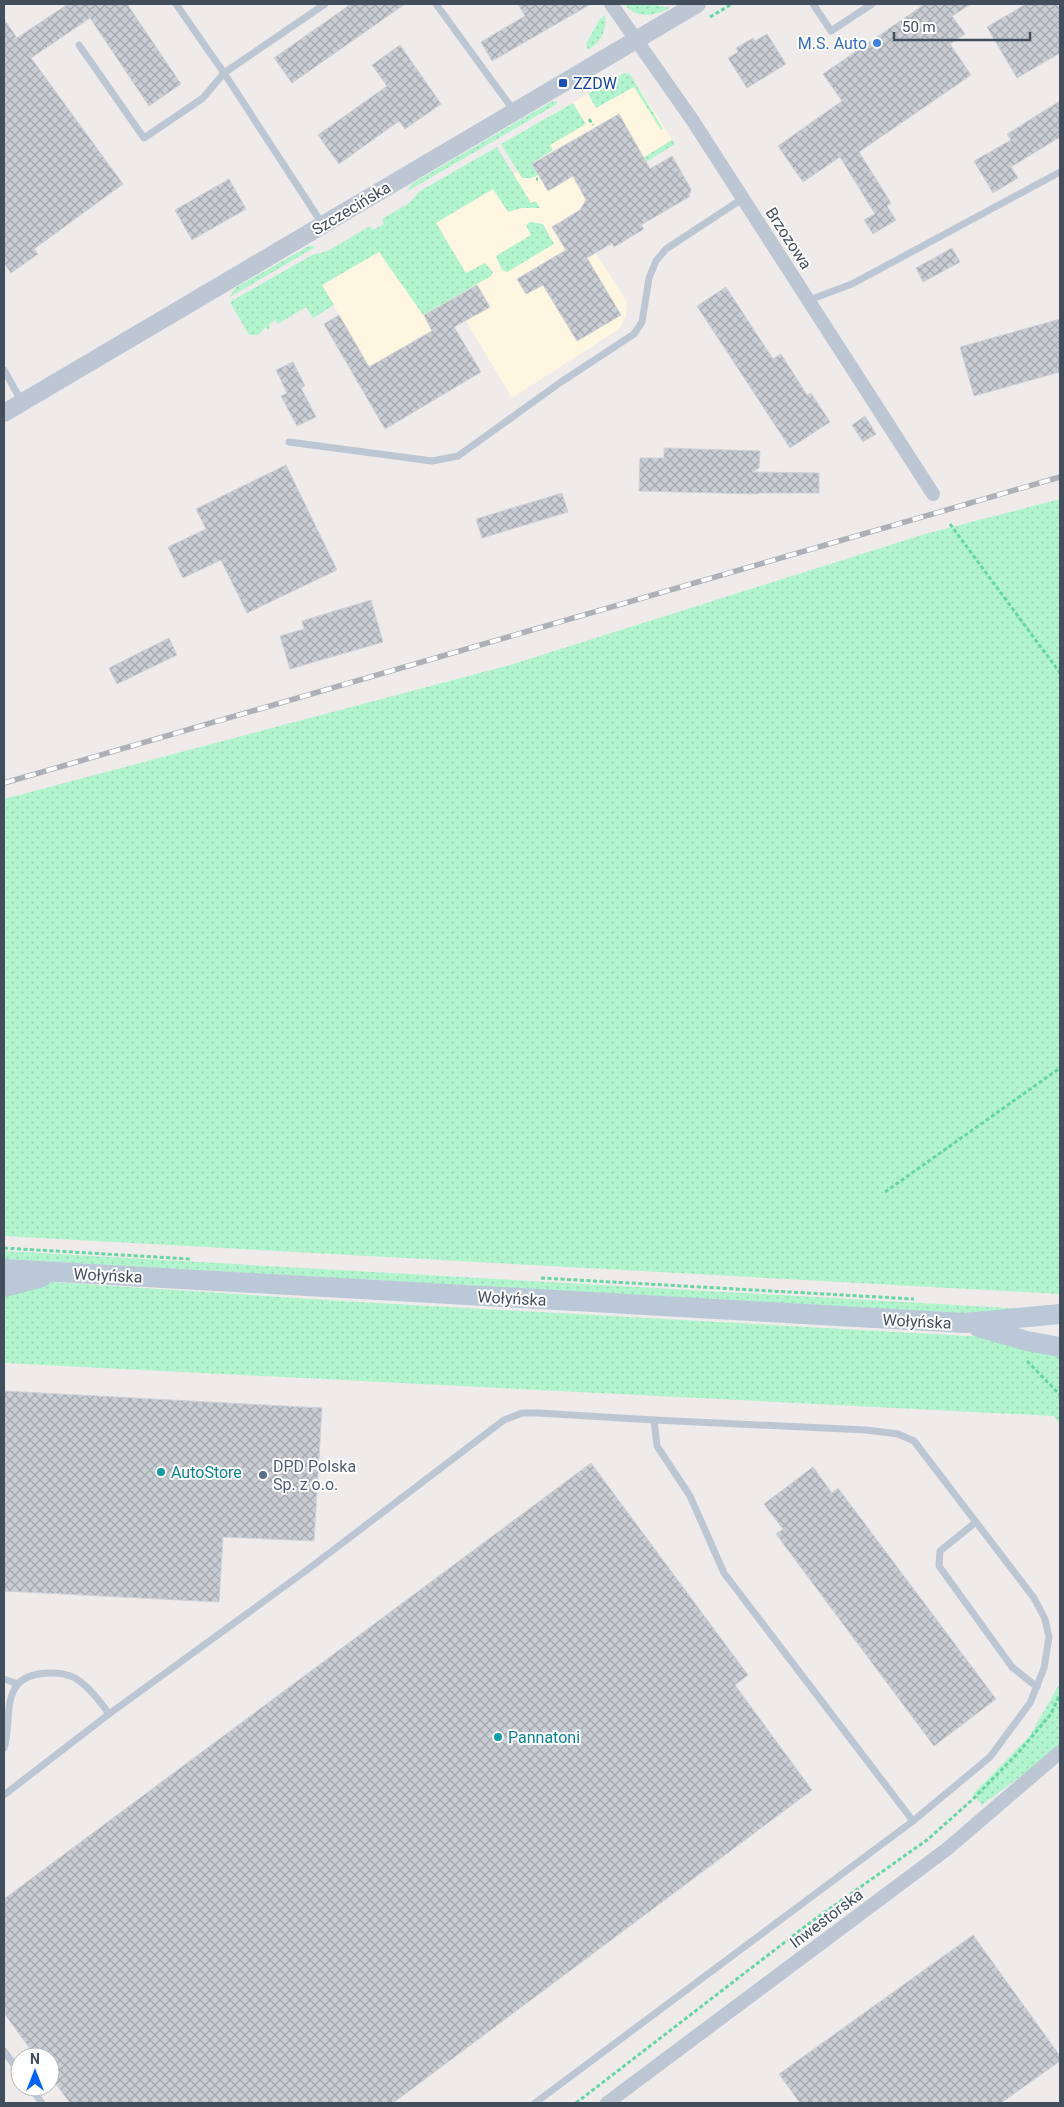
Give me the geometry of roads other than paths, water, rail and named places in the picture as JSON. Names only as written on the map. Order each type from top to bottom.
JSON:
[{"type":"main road","name":"Wołyńska","points":[[4,1269],[964,1323],[1060,1314]]},
{"type":"main road","name":"Wołyńska","points":[[4,1287],[61,1272]]},
{"type":"main road","name":"Wołyńska","points":[[964,1323],[1060,1347]]},
{"type":"street","name":"Brzozowa","points":[[611,4],[638,39],[693,121],[933,494]]},
{"type":"street","name":"Szczecińska","points":[[4,413],[697,4]]},
{"type":"street","name":"Inwestorska","points":[[607,2103],[947,1849],[1060,1752]]},
{"type":"lane","points":[[176,4],[224,73],[323,225]]},
{"type":"lane","points":[[79,45],[144,138],[203,98],[224,73],[325,4]]},
{"type":"lane","points":[[436,4],[514,111]]},
{"type":"lane","points":[[813,4],[832,31],[872,4]]},
{"type":"lane","points":[[809,300],[852,284],[1060,172]]},
{"type":"lane","points":[[289,442],[432,461],[458,456],[561,382],[634,334],[642,322],[649,278],[656,261],[666,249],[742,199]]},
{"type":"lane","points":[[4,370],[22,402]]},
{"type":"lane","points":[[4,1795],[109,1714],[307,1570],[504,1420],[522,1413],[538,1413],[866,1430],[898,1434],[914,1441],[1034,1598],[1045,1619],[1049,1637],[1044,1668],[1030,1703],[990,1757],[913,1821],[535,2103]]},
{"type":"lane","points":[[654,1420],[657,1446],[690,1496],[724,1573],[913,1821]]},
{"type":"lane","points":[[976,1522],[940,1551],[939,1566],[1012,1667],[1037,1687]]},
{"type":"lane","points":[[4,1748],[9,1708],[18,1684],[28,1676],[38,1673],[73,1677],[96,1697],[109,1714]]},
{"type":"lane","points":[[4,1679],[18,1684]]},
{"type":"railway","points":[[4,783],[1060,477]]},
{"type":"place","name":"M.S. Auto","points":[[877,43]]},
{"type":"place","name":"ZZDW","points":[[563,83]]},
{"type":"place","name":"AutoStore","points":[[161,1472]]},
{"type":"place","name":"DPD Polska Sp. z o.o.","points":[[263,1475]]},
{"type":"place","name":"Pannatoni","points":[[498,1737]]}]
